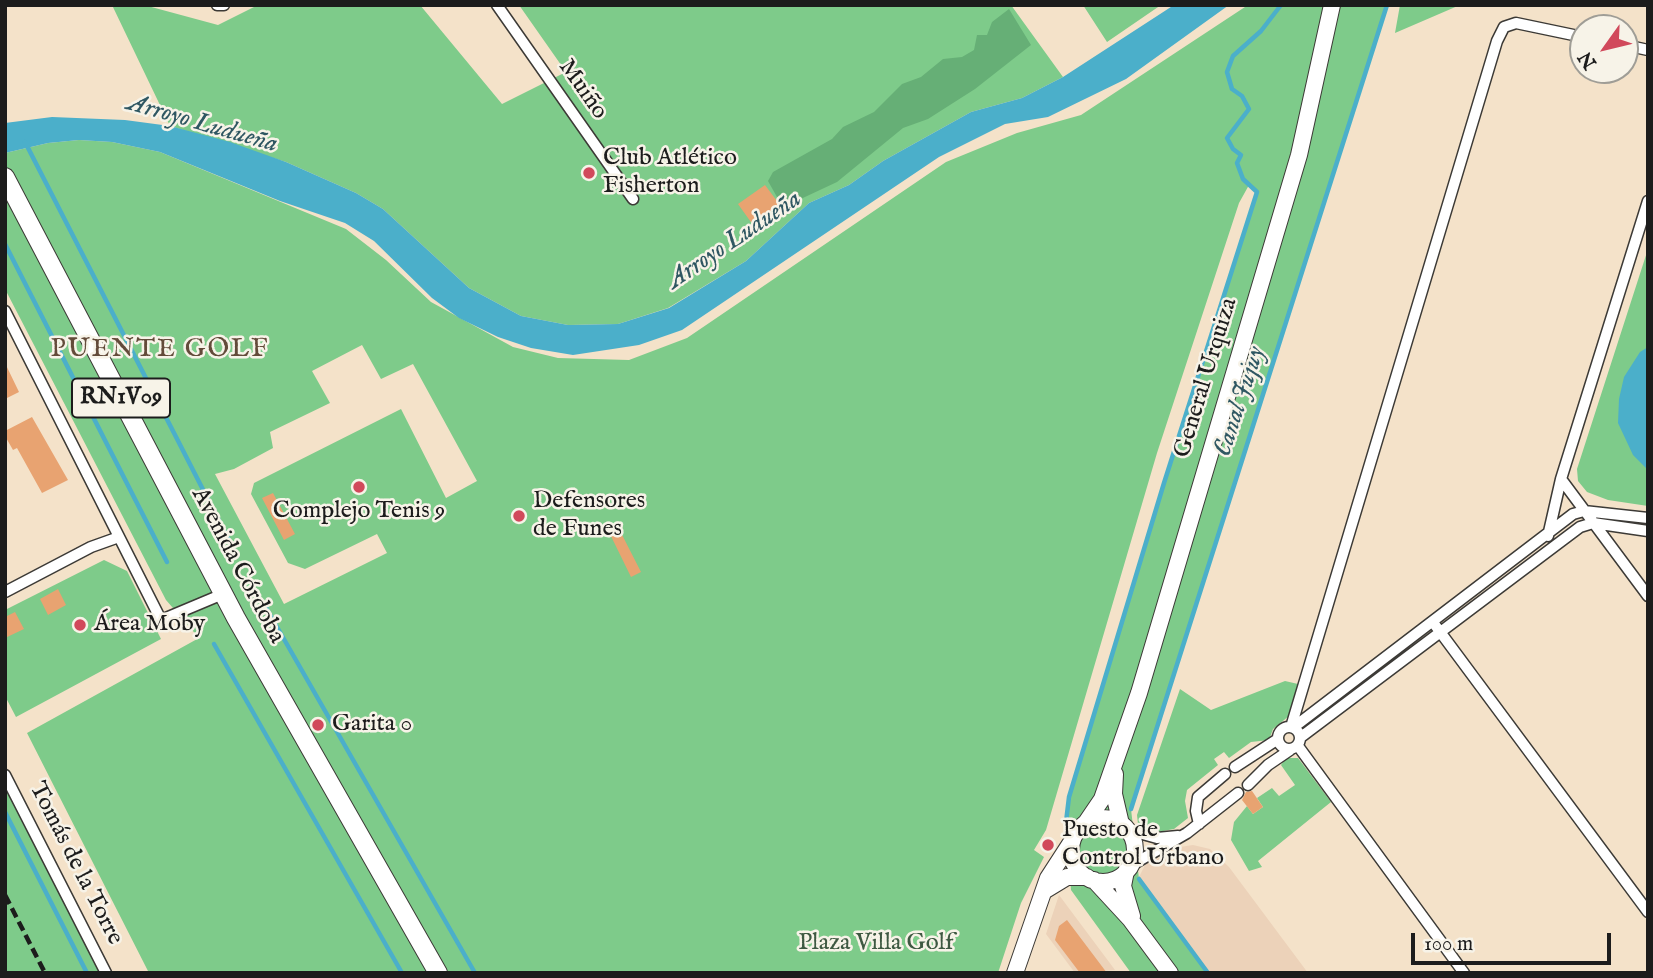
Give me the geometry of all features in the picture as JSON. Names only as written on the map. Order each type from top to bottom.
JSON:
[{"type":"main road","name":"General Urquiza","points":[[1085,824],[1097,808],[1116,761],[1299,155],[1332,5]]},
{"type":"main road","name":"Avenida Córdoba","points":[[6,177],[223,594],[438,973]]},
{"type":"main road","name":"General Urquiza","points":[[1116,761],[1114,794],[1125,827]]},
{"type":"main road","points":[[1015,973],[1042,892],[1073,839],[1085,824],[1103,818],[1125,827],[1135,848],[1128,869],[1125,900],[1141,933]]},
{"type":"main road","points":[[1073,839],[1073,860],[1141,933],[1170,973]]},
{"type":"main road","points":[[1042,892],[1058,880],[1110,880],[1128,869]]},
{"type":"street","name":"Muiño","points":[[497,5],[633,199]]},
{"type":"street","points":[[1464,973],[1296,744],[1293,727],[1497,41],[1504,27],[1516,23],[1569,34]]},
{"type":"street","points":[[1555,546],[1547,534],[1561,480],[1648,201]]},
{"type":"street","points":[[5,311],[161,620],[223,594]]},
{"type":"street","points":[[1561,480],[1648,596]]},
{"type":"street","points":[[1235,767],[1278,739],[1282,730],[1293,727],[1573,514],[1584,511],[1648,518]]},
{"type":"street","points":[[1248,785],[1440,631],[1580,527],[1593,523],[1648,531]]},
{"type":"street","points":[[5,592],[91,547],[119,537]]},
{"type":"street","points":[[1432,620],[1648,912]]},
{"type":"street","points":[[1278,739],[1283,748],[1296,744]]},
{"type":"street","points":[[1250,757],[1260,773]]},
{"type":"street","points":[[1199,824],[1196,811],[1198,797],[1225,774]]},
{"type":"street","name":"Tomás de la Torre","points":[[5,775],[106,973]]},
{"type":"street","points":[[1128,869],[1187,833],[1238,793]]},
{"type":"street","points":[[1125,827],[1157,838],[1187,833]]},
{"type":"shaded area","points":[[1193,845],[1210,849],[1229,867],[1308,973],[1201,973],[1135,885],[1145,865],[1180,847]]},
{"type":"shaded area","points":[[1059,895],[1115,970],[1075,973],[1046,934]]},
{"type":"green space","name":"Club Atlético Fisherton","points":[[112,5],[144,5],[218,25],[258,5],[420,5],[502,104],[566,72],[519,5],[1011,5],[1063,77],[1022,98],[971,112],[883,161],[849,185],[809,203],[746,261],[668,308],[618,324],[568,325],[521,316],[469,288],[383,209],[356,193],[286,162],[170,126]]},
{"type":"green space","points":[[1083,5],[1161,5],[1107,42]]},
{"type":"green space","name":"Plaza Villa Golf","points":[[1248,5],[1387,5],[1131,809],[1139,879],[1208,973],[1131,973],[1071,890],[1066,822],[1069,797],[1164,483],[1257,192],[1249,185],[1239,203],[1157,453],[1046,830],[1034,850],[1044,857],[1021,903],[998,973],[149,973],[27,733],[199,638],[166,600],[5,289],[5,153],[48,143],[79,140],[112,142],[160,152],[346,229],[386,260],[431,302],[513,347],[558,358],[629,360],[687,338],[946,162],[1017,133],[1081,115]],"holes":[[[362,345],[381,379],[413,364],[477,481],[446,498],[401,409],[254,483],[251,494],[288,563],[305,569],[377,534],[387,553],[284,604],[215,474],[234,469],[273,448],[270,432],[330,403],[312,371]]]},
{"type":"green space","points":[[1400,5],[1460,5],[1395,33]]},
{"type":"green space","points":[[1009,9],[1031,45],[975,89],[928,119],[903,128],[837,182],[790,204],[777,197],[768,181],[773,172],[832,139],[843,127],[874,112],[902,84],[921,77],[943,59],[962,57],[974,50],[977,35],[987,35],[992,22]]},
{"type":"green space","points":[[1648,249],[1648,506],[1608,500],[1587,492],[1578,481],[1577,469]]},
{"type":"green space","name":"Área Moby","points":[[104,560],[127,571],[161,639],[16,717],[5,696],[5,610]]},
{"type":"green space","points":[[1285,681],[1298,684],[1289,716],[1273,729],[1269,740],[1251,742],[1229,758],[1224,752],[1214,759],[1218,765],[1187,790],[1185,801],[1188,818],[1174,829],[1152,833],[1138,824],[1137,815],[1180,689],[1211,710]]},
{"type":"green space","points":[[1286,758],[1298,758],[1331,802],[1258,861],[1262,867],[1249,871],[1231,840],[1234,822],[1247,806],[1253,814],[1263,807],[1257,798],[1272,788],[1279,796],[1295,785],[1281,765]]},
{"type":"green space","points":[[5,775],[106,973],[5,973]]},
{"type":"water","name":"Arroyo Ludueña","points":[[1174,5],[1229,5],[1126,79],[1048,117],[1005,124],[939,157],[682,330],[639,345],[573,355],[531,348],[498,337],[459,318],[432,298],[374,241],[345,223],[280,201],[160,152],[112,142],[79,140],[48,143],[5,153],[5,123],[52,117],[125,120],[170,126],[230,142],[286,162],[356,193],[383,209],[469,288],[521,316],[568,325],[618,324],[669,308],[746,261],[809,203],[849,185],[883,161],[971,112],[1022,98],[1063,77]]},
{"type":"water","points":[[1648,347],[1648,470],[1633,455],[1618,423],[1619,399],[1624,377],[1640,352]]},
{"type":"building","points":[[765,185],[780,205],[753,225],[738,204]]},
{"type":"building","points":[[5,363],[19,392],[5,399]]},
{"type":"building","points":[[32,417],[68,480],[42,493],[17,448],[13,450],[5,436],[5,431]]},
{"type":"building","points":[[273,493],[295,534],[284,540],[262,498]]},
{"type":"building","points":[[617,525],[641,572],[631,577],[608,530]]},
{"type":"building","points":[[58,589],[66,605],[48,615],[40,599]]},
{"type":"building","points":[[15,612],[24,629],[5,638],[5,617]]},
{"type":"building","points":[[1252,791],[1263,807],[1253,814],[1242,800],[1246,792]]},
{"type":"building","points":[[1067,920],[1107,973],[1080,973],[1055,940],[1059,926]]},
{"type":"waterway","points":[[1066,822],[1069,797],[1164,483],[1257,192],[1243,179],[1237,163],[1241,155],[1233,149],[1227,138],[1249,109],[1242,96],[1232,89],[1227,72],[1233,56],[1261,31],[1281,5]]},
{"type":"waterway","name":"Canal Jujuy","points":[[1131,809],[1387,5]]},
{"type":"waterway","points":[[25,142],[237,556]]},
{"type":"waterway","points":[[5,244],[167,562]]},
{"type":"waterway","points":[[265,606],[475,973]]},
{"type":"waterway","points":[[214,644],[402,973]]},
{"type":"waterway","points":[[5,812],[87,973]]},
{"type":"waterway","name":"Canal Jujuy","points":[[1139,879],[1208,973]]},
{"type":"railway","points":[[5,895],[45,973]]},
{"type":"place","name":"Club Atlético Fisherton","points":[[589,173]]},
{"type":"place","name":"Complejo Tenis 9","points":[[359,487]]},
{"type":"place","name":"Defensores de Funes","points":[[519,516]]},
{"type":"place","name":"Área Moby","points":[[80,625]]},
{"type":"place","name":"Garita 0","points":[[318,725]]},
{"type":"place","name":"Puesto de Control Urbano","points":[[1048,845]]},
{"type":"district","name":"PUENTE GOLF","points":[[160,351]]}]
